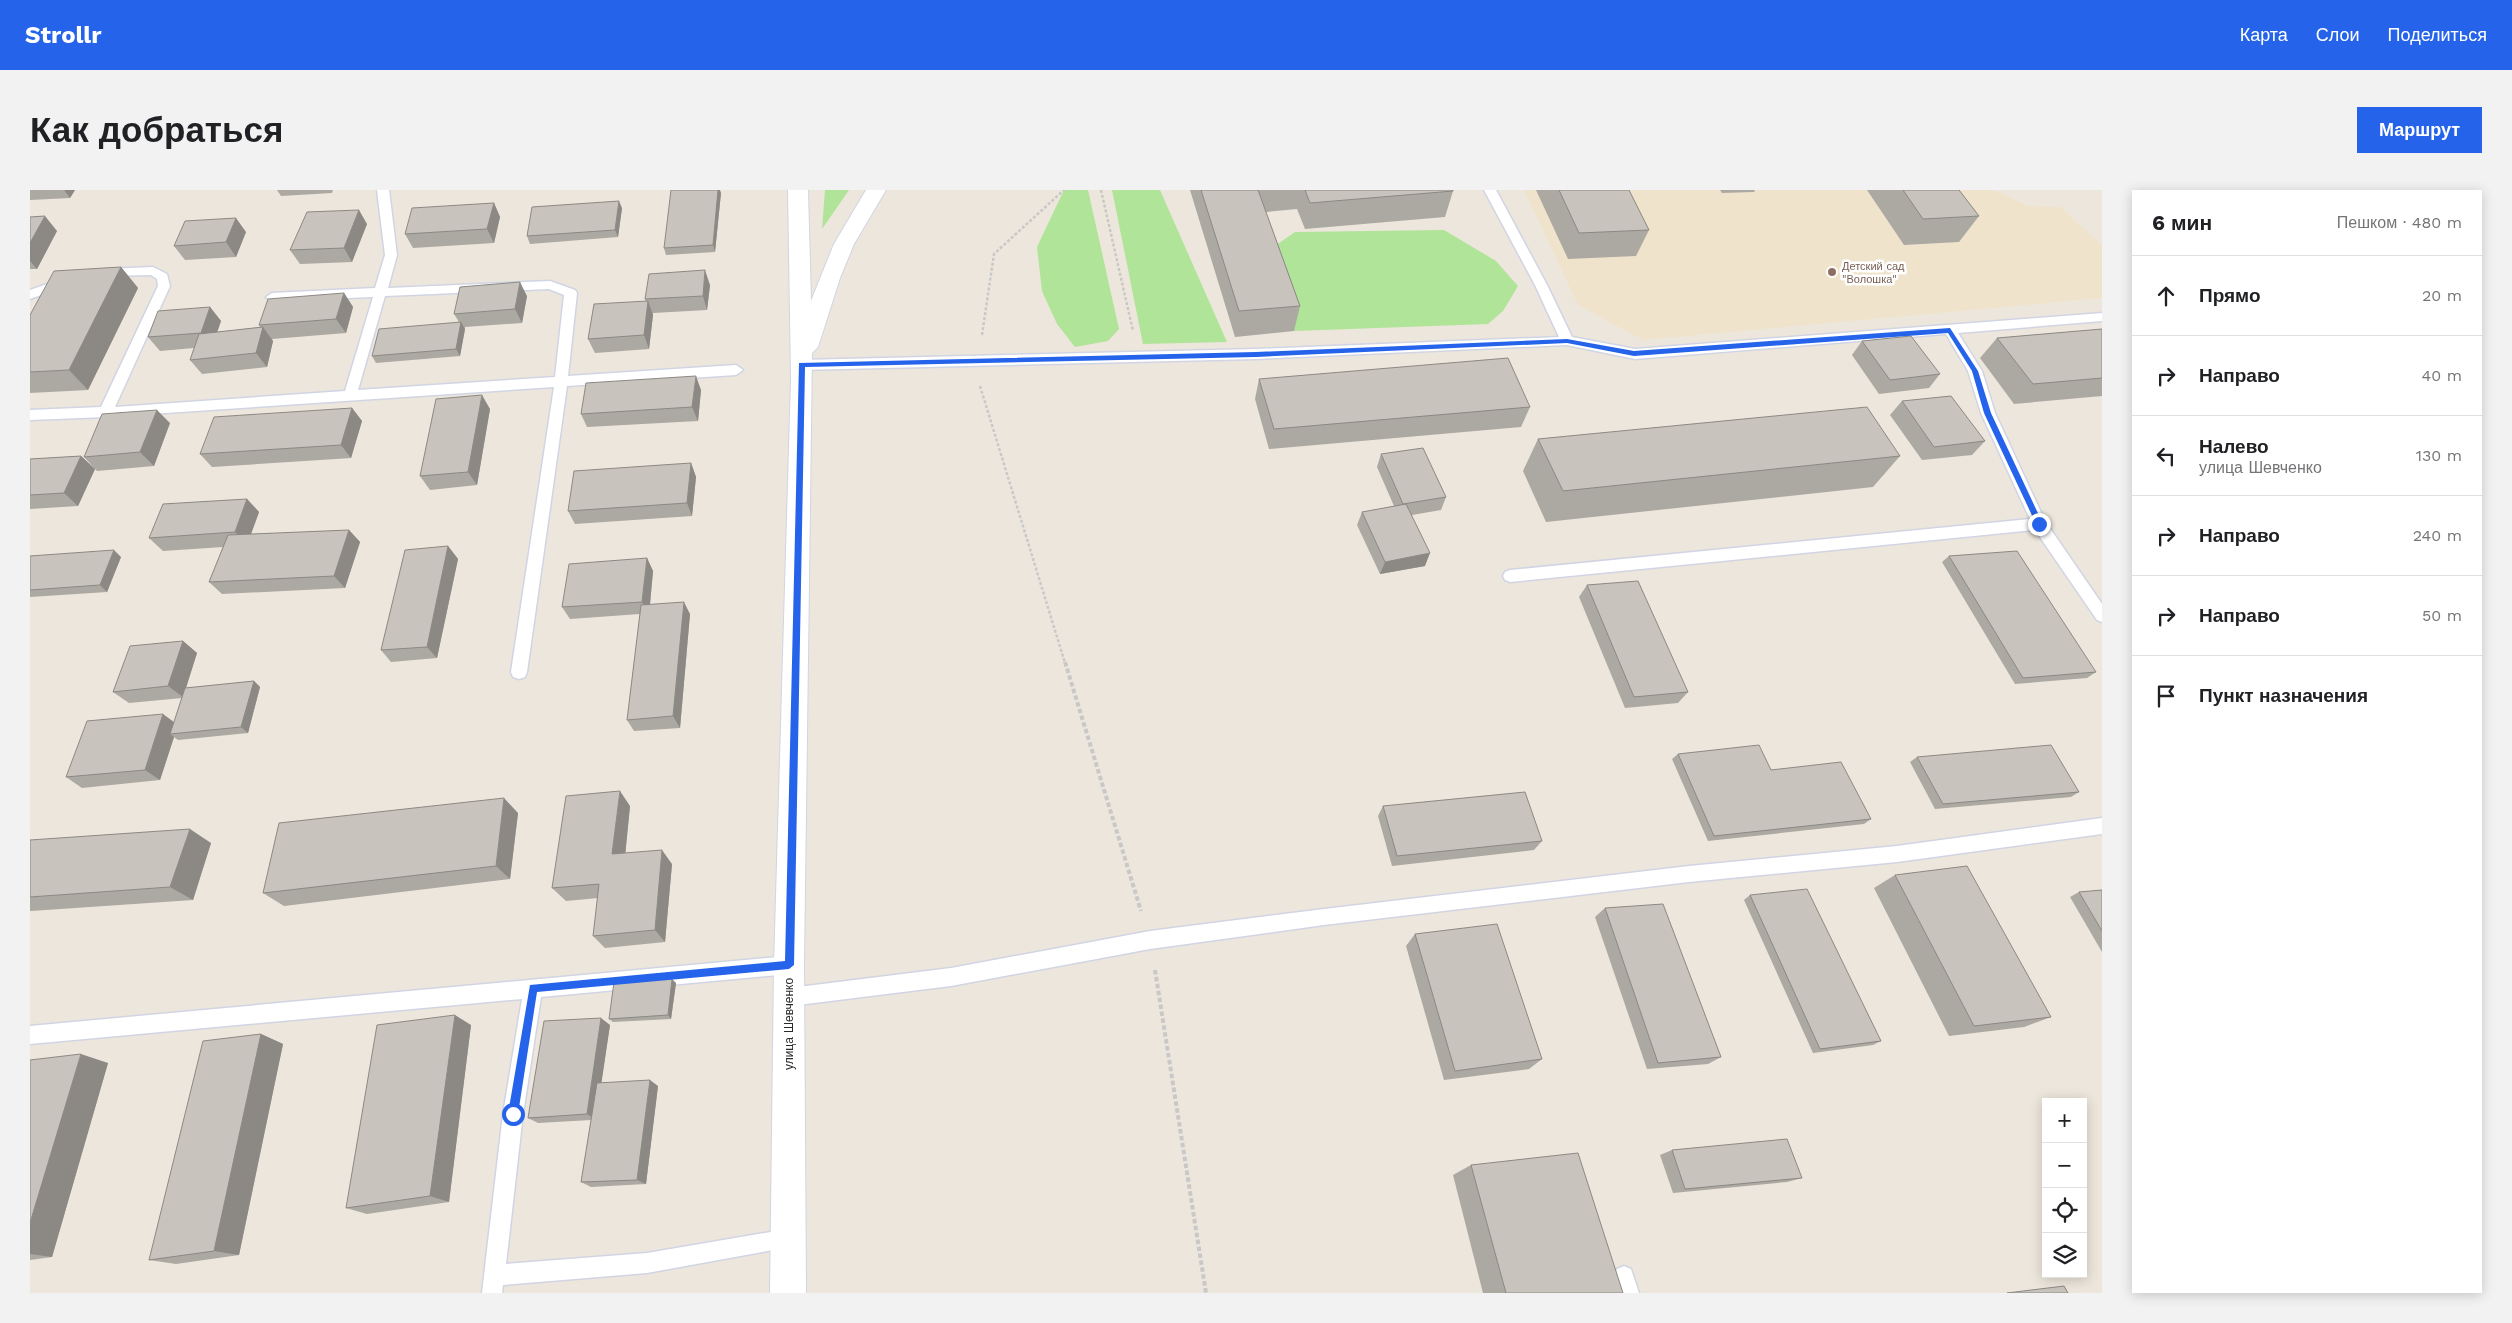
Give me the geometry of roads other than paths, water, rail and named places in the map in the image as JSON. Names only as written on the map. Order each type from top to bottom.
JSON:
[{"type":"street","name":"улица Шевченко","points":[[788,1293],[789,965],[801,365],[798,190]]},
{"type":"street","points":[[801,365],[830,278],[844,244],[876,190]]},
{"type":"lane","points":[[350,396],[382,292],[391,254],[383,190]]},
{"type":"lane","points":[[1490,190],[1541,285],[1567,341]]},
{"type":"lane","points":[[92,274],[153,271],[163,277],[164,286],[106,412]]},
{"type":"lane","points":[[30,295],[76,279]]},
{"type":"lane","points":[[272,297],[550,285],[571,293],[562,382],[518,672]]},
{"type":"lane","points":[[801,365],[978,359],[1256,354],[1567,341],[1634,354],[2102,317]]},
{"type":"lane","points":[[1950,330],[1975,371],[1988,413],[2039,524],[2102,616]]},
{"type":"lane","points":[[30,414],[106,412],[736,370]]},
{"type":"lane","points":[[1510,576],[2039,524]]},
{"type":"lane","points":[[790,997],[951,977],[1150,940],[1514,893],[1898,854],[2102,826]]},
{"type":"lane","points":[[30,1035],[789,965]]},
{"type":"lane","points":[[533,988],[513,1114],[494,1284],[647,1263],[788,1239]]},
{"type":"place","name":"Детский сад \"Волошка\"","points":[[1832,272]]}]
